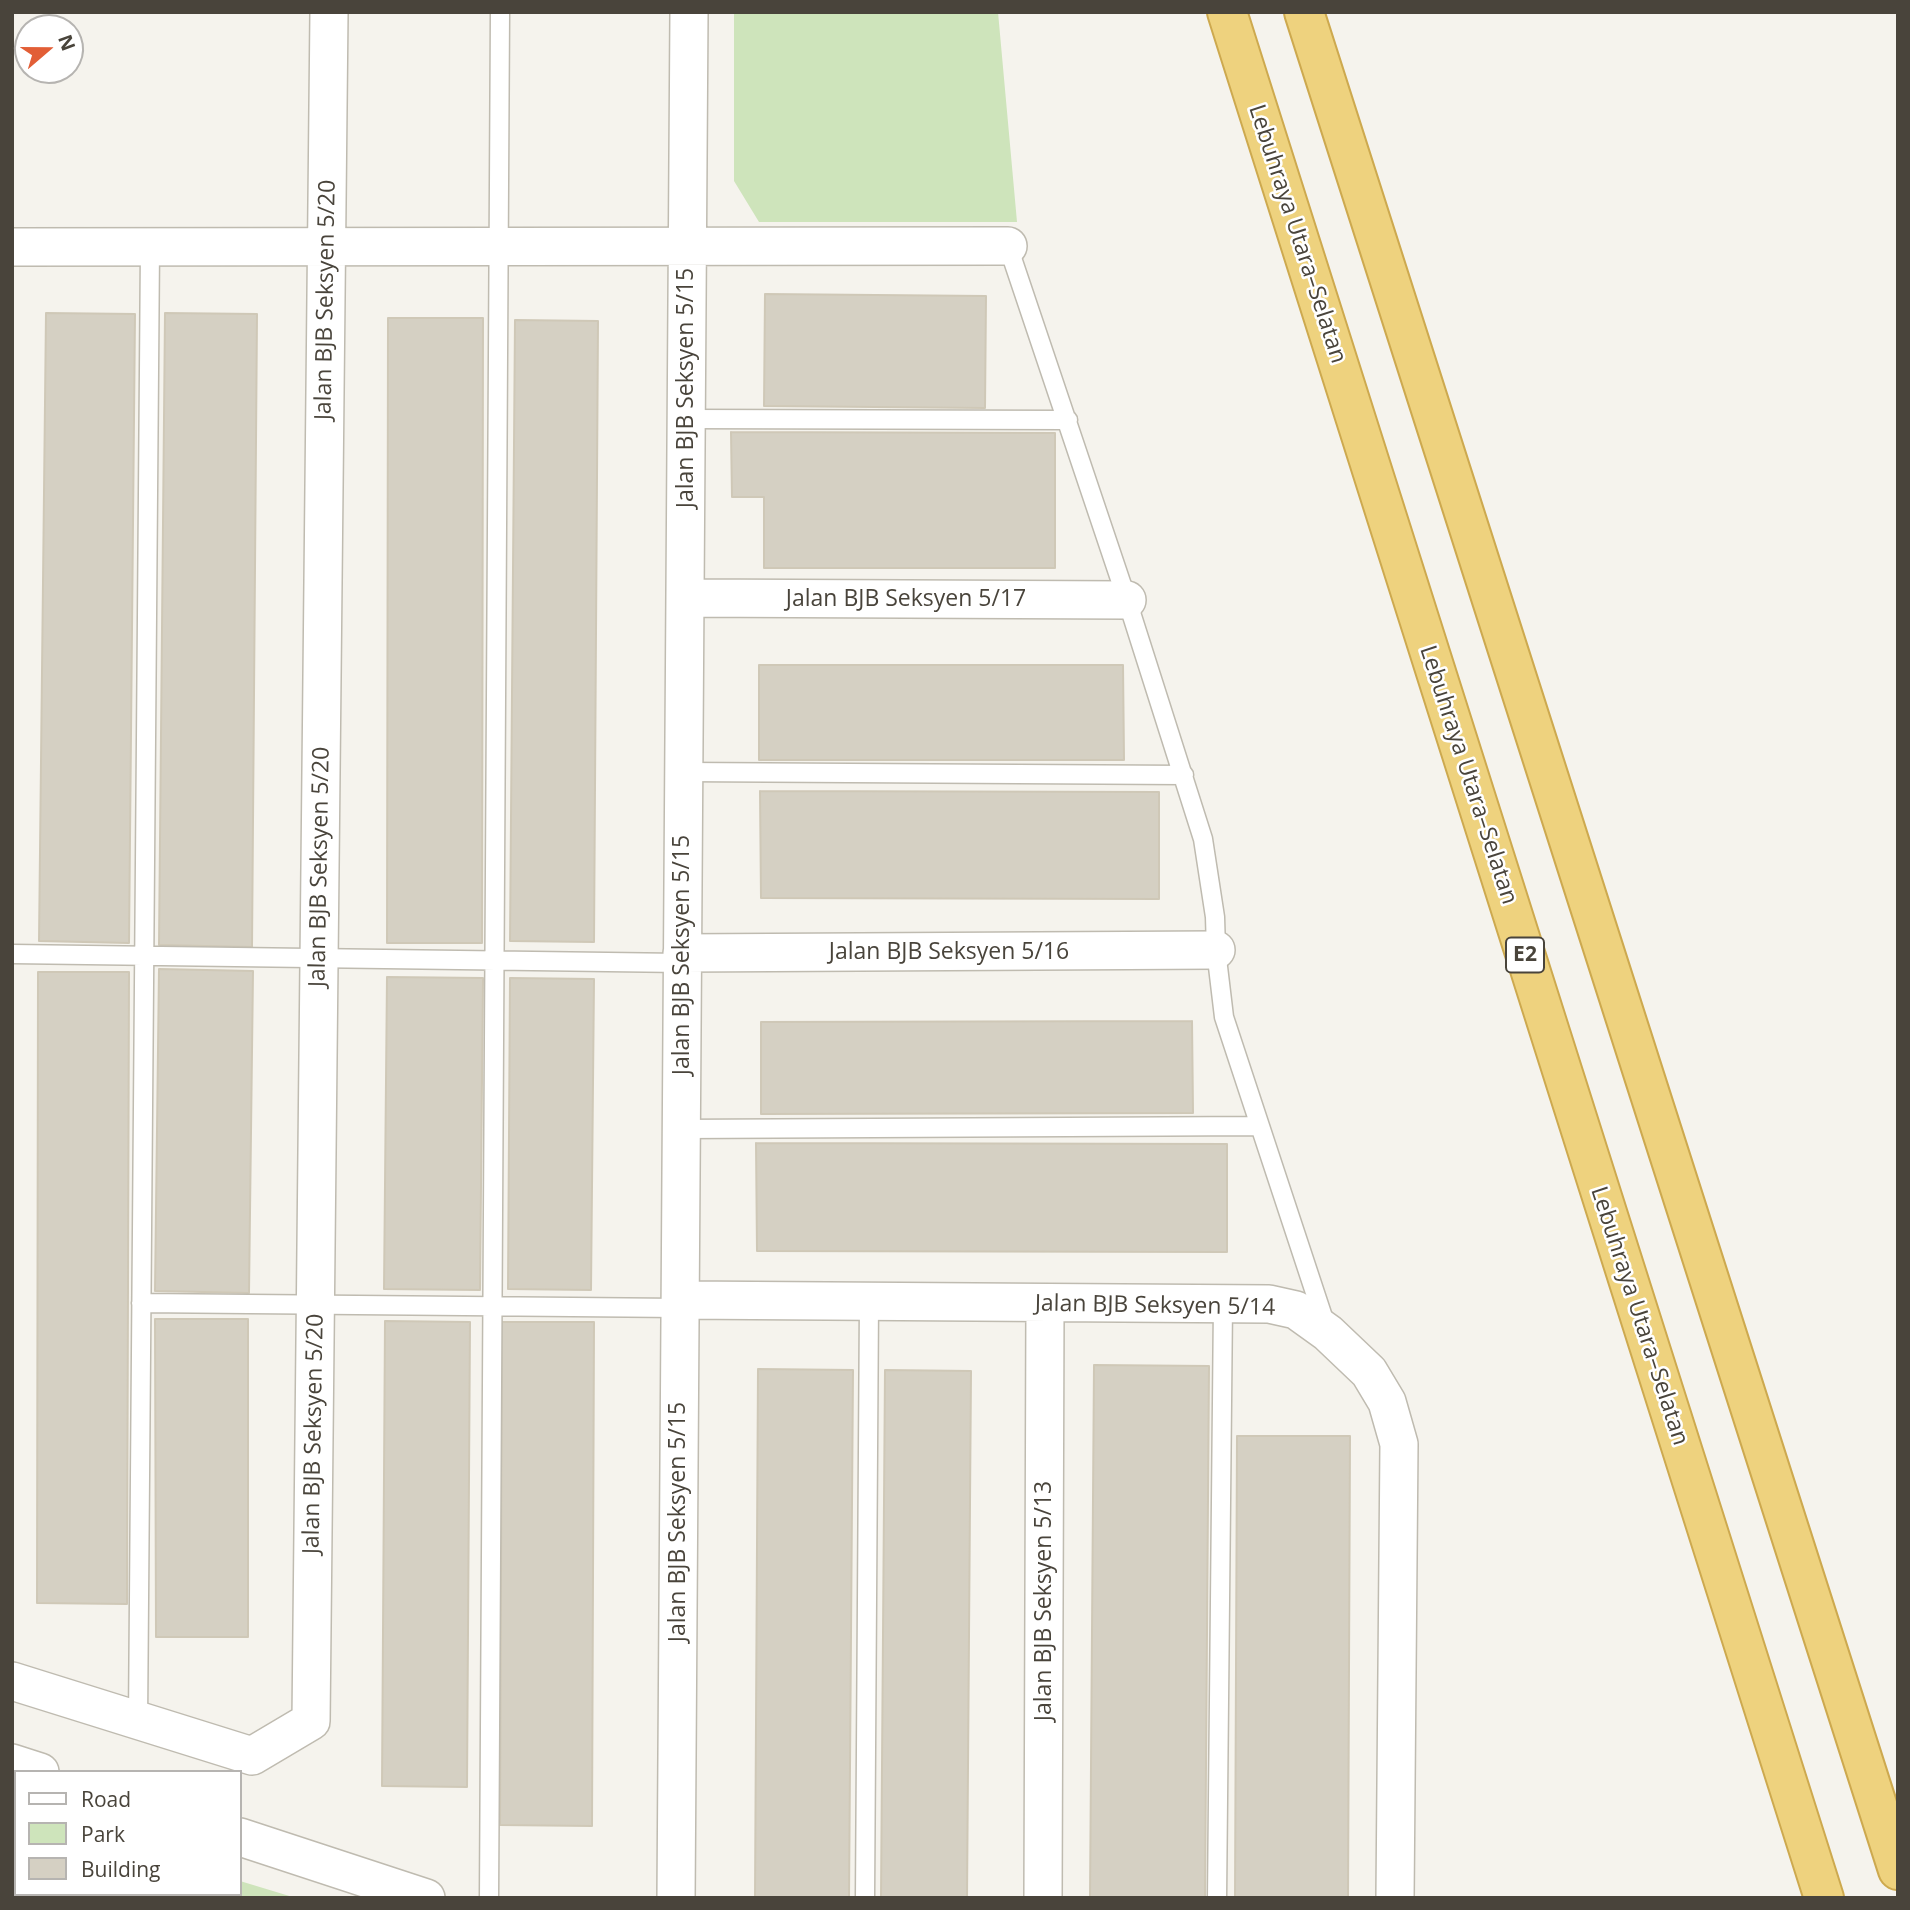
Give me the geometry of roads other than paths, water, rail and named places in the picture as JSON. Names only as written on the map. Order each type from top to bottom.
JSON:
[{"type":"highway","name":"Lebuhraya Utara–Selatan","points":[[1227,12],[1824,1898]]},
{"type":"highway","points":[[1304,12],[1898,1870]]},
{"type":"street","name":"Jalan BJB Seksyen 5/20","points":[[138,1720],[252,1756],[311,1721],[329,12]]},
{"type":"street","name":"Jalan BJB Seksyen 5/15","points":[[676,1898],[689,12]]},
{"type":"street","points":[[12,247],[1008,246]]},
{"type":"street","name":"Jalan BJB Seksyen 5/17","points":[[685,598],[1127,600]]},
{"type":"street","name":"Jalan BJB Seksyen 5/16","points":[[682,958],[1216,950]]},
{"type":"street","name":"Jalan BJB Seksyen 5/14","points":[[680,1304],[869,1301],[1269,1304],[1296,1310],[1328,1333],[1369,1372],[1387,1402],[1399,1444],[1395,1898]]},
{"type":"street","name":"Jalan BJB Seksyen 5/13","points":[[1043,1898],[1045,1304]]},
{"type":"street","points":[[12,1681],[138,1720]]},
{"type":"street","points":[[12,1763],[34,1770]]},
{"type":"street","points":[[242,1838],[426,1898]]},
{"type":"lane","points":[[489,1898],[500,12]]},
{"type":"lane","points":[[1008,246],[1068,420],[1203,839],[1215,917],[1224,1017],[1328,1333]]},
{"type":"lane","points":[[138,1720],[150,247]]},
{"type":"lane","points":[[686,419],[1068,420]]},
{"type":"lane","points":[[683,772],[1184,775]]},
{"type":"lane","points":[[12,954],[494,961],[682,958]]},
{"type":"lane","points":[[681,1129],[1260,1126]]},
{"type":"lane","points":[[865,1898],[869,1301]]},
{"type":"lane","points":[[141,1303],[493,1306],[680,1304]]},
{"type":"lane","points":[[1217,1898],[1223,1303]]}]
